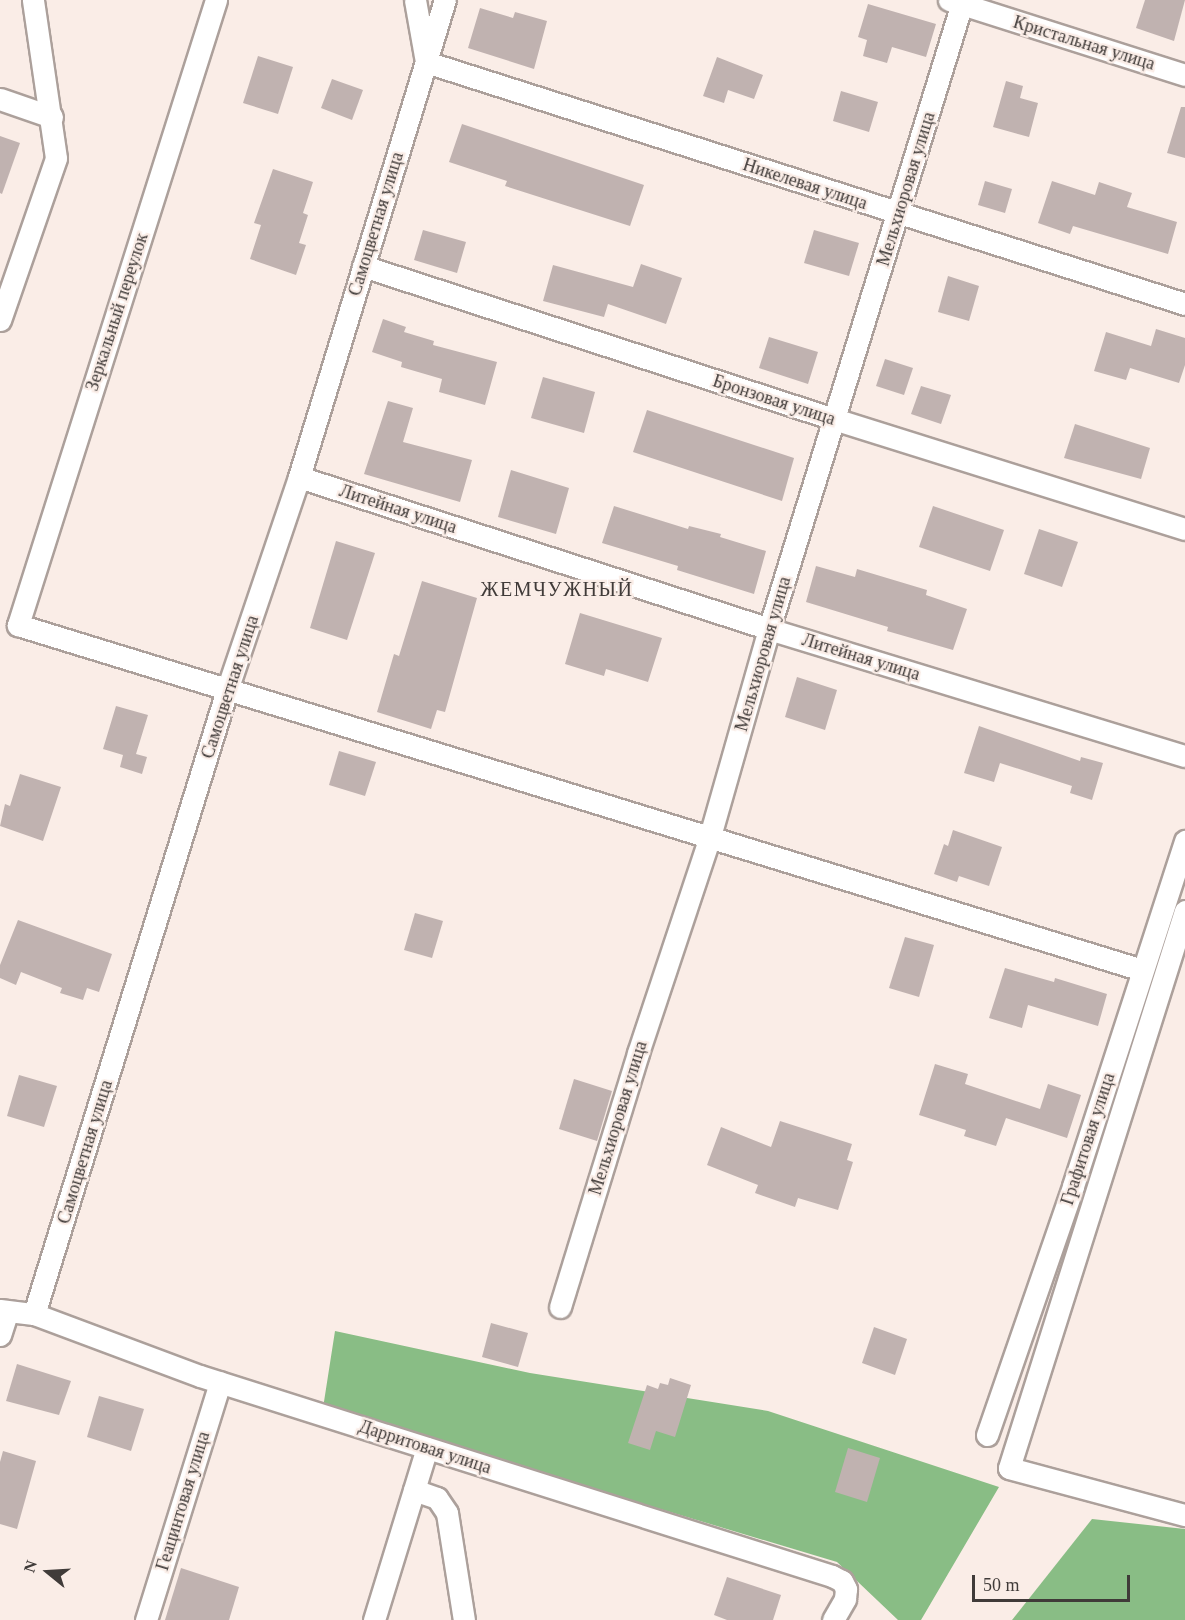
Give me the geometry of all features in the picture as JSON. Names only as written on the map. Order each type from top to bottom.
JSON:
[{"type":"street","points":[[0,320],[56,158],[52,117],[33,0]]},
{"type":"street","name":"Зеркальный переулок","points":[[216,0],[18,625],[228,690]]},
{"type":"street","name":"Самоцветная улица","points":[[415,0],[426,62]]},
{"type":"street","name":"Самоцветная улица","points":[[34,1314],[228,690],[298,477],[445,0]]},
{"type":"street","name":"Кристальная улица","points":[[958,1],[1185,75]]},
{"type":"street","name":"Мельхиоровая улица","points":[[560,1307],[638,1053],[710,836],[769,629],[898,214],[958,1]]},
{"type":"street","name":"Никелевая улица","points":[[426,62],[1185,304]]},
{"type":"street","points":[[0,99],[52,117]]},
{"type":"street","name":"Бронзовая улица","points":[[363,266],[834,419],[1185,529]]},
{"type":"street","name":"Литейная улица","points":[[298,477],[769,629],[1185,756]]},
{"type":"street","points":[[228,690],[1142,970]]},
{"type":"street","name":"Графитовая улица","points":[[987,1434],[1073,1186],[1185,841]]},
{"type":"street","points":[[1185,911],[1009,1468],[1185,1515]]},
{"type":"street","points":[[0,1335],[4,1312]]},
{"type":"street","name":"Дарритовая улица","points":[[4,1312],[34,1314],[220,1382],[832,1576],[842,1581],[846,1589],[845,1599],[833,1620]]},
{"type":"street","name":"Геацинтовая улица","points":[[146,1620],[220,1382]]},
{"type":"street","points":[[374,1620],[427,1448]]},
{"type":"street","points":[[414,1490],[437,1498],[447,1513],[464,1620]]},
{"type":"green space","points":[[335,1331],[530,1373],[768,1411],[999,1487],[921,1620],[898,1620],[837,1562],[323,1408]]},
{"type":"green space","points":[[1092,1519],[1185,1529],[1185,1620],[1012,1620]]},
{"type":"building","points":[[1145,0],[1185,0],[1174,41],[1136,28]]},
{"type":"building","points":[[868,4],[936,24],[926,57],[892,47],[887,63],[863,56],[867,40],[858,37]]},
{"type":"building","points":[[480,8],[513,18],[515,12],[547,21],[534,69],[468,48]]},
{"type":"building","points":[[258,56],[293,67],[278,114],[243,103]]},
{"type":"building","points":[[717,57],[763,75],[754,99],[728,90],[724,103],[703,96]]},
{"type":"building","points":[[332,79],[363,90],[352,120],[321,108]]},
{"type":"building","points":[[1006,81],[1023,86],[1020,98],[1038,103],[1029,137],[993,127]]},
{"type":"building","points":[[841,91],[878,102],[869,132],[833,121]]},
{"type":"building","points":[[1181,107],[1185,107],[1185,158],[1167,153]]},
{"type":"building","points":[[462,124],[644,185],[630,226],[505,186],[507,181],[449,162]]},
{"type":"building","points":[[0,136],[20,143],[2,194],[0,193]]},
{"type":"building","points":[[273,169],[313,182],[303,213],[308,215],[299,243],[306,245],[296,275],[250,259],[261,225],[254,223]]},
{"type":"building","points":[[985,181],[1012,189],[1005,213],[978,205]]},
{"type":"building","points":[[1052,181],[1095,195],[1099,182],[1132,193],[1127,207],[1177,222],[1168,254],[1073,226],[1070,234],[1038,223]]},
{"type":"building","points":[[423,230],[466,242],[457,273],[414,260]]},
{"type":"building","points":[[814,230],[859,243],[849,276],[804,263]]},
{"type":"building","points":[[641,264],[682,278],[666,324],[608,304],[604,317],[543,301],[553,265],[633,287]]},
{"type":"building","points":[[948,276],[979,286],[969,321],[938,312]]},
{"type":"building","points":[[383,319],[406,327],[404,332],[434,341],[433,345],[497,362],[485,405],[439,392],[442,379],[401,367],[402,362],[372,352]]},
{"type":"building","points":[[1156,329],[1185,338],[1185,365],[1179,383],[1130,368],[1126,380],[1094,371],[1106,332],[1151,346]]},
{"type":"building","points":[[769,337],[818,352],[808,384],[759,368]]},
{"type":"building","points":[[885,359],[913,368],[904,395],[876,386]]},
{"type":"building","points":[[543,377],[595,392],[584,433],[531,418]]},
{"type":"building","points":[[921,386],[951,395],[941,424],[911,414]]},
{"type":"building","points":[[388,401],[413,408],[403,442],[472,460],[460,502],[364,474]]},
{"type":"building","points":[[647,410],[794,458],[782,501],[633,452]]},
{"type":"building","points":[[1075,424],[1150,448],[1141,479],[1064,458]]},
{"type":"building","points":[[511,470],[569,488],[556,534],[498,517]]},
{"type":"building","points":[[614,506],[688,529],[689,526],[721,534],[720,537],[766,551],[754,594],[677,570],[678,566],[602,543]]},
{"type":"building","points":[[933,506],[1004,530],[990,571],[919,547]]},
{"type":"building","points":[[1039,529],[1078,542],[1062,587],[1024,574]]},
{"type":"building","points":[[336,541],[375,553],[347,640],[310,628]]},
{"type":"building","points":[[816,566],[855,577],[857,569],[927,590],[926,595],[967,609],[953,650],[887,631],[888,627],[806,602]]},
{"type":"building","points":[[422,581],[477,598],[445,712],[437,710],[431,729],[377,712],[394,654],[399,656]]},
{"type":"building","points":[[580,613],[662,638],[648,682],[606,669],[604,676],[565,664]]},
{"type":"building","points":[[797,677],[837,690],[825,730],[785,717]]},
{"type":"building","points":[[116,706],[148,715],[136,754],[147,757],[142,774],[120,767],[123,755],[103,749]]},
{"type":"building","points":[[979,726],[1080,761],[1081,757],[1103,763],[1092,800],[1070,793],[1072,786],[1000,763],[994,782],[964,773]]},
{"type":"building","points":[[339,751],[376,762],[365,796],[329,785]]},
{"type":"building","points":[[20,774],[61,787],[43,841],[0,826],[5,804],[10,806]]},
{"type":"building","points":[[953,830],[1002,847],[989,886],[959,876],[957,882],[934,874],[944,844],[948,846]]},
{"type":"building","points":[[415,913],[443,921],[432,958],[404,950]]},
{"type":"building","points":[[18,920],[112,954],[99,992],[87,988],[83,1000],[60,993],[62,988],[21,972],[16,985],[0,978],[0,965]]},
{"type":"building","points":[[905,937],[934,945],[919,997],[889,988]]},
{"type":"building","points":[[1005,968],[1054,982],[1055,978],[1107,994],[1098,1026],[1028,1005],[1022,1028],[989,1018]]},
{"type":"building","points":[[935,1064],[968,1074],[965,1084],[1040,1109],[1048,1084],[1081,1095],[1067,1138],[1006,1118],[996,1146],[964,1136],[966,1130],[919,1115]]},
{"type":"building","points":[[19,1075],[57,1086],[44,1127],[7,1116]]},
{"type":"building","points":[[574,1079],[612,1091],[597,1141],[559,1129]]},
{"type":"building","points":[[780,1121],[852,1144],[847,1160],[853,1162],[838,1210],[798,1198],[795,1207],[755,1193],[758,1185],[707,1165],[721,1127],[771,1147]]},
{"type":"building","points":[[491,1323],[528,1333],[518,1367],[482,1357]]},
{"type":"building","points":[[874,1327],[907,1339],[895,1375],[862,1363]]},
{"type":"building","points":[[17,1364],[71,1381],[59,1415],[6,1401]]},
{"type":"building","points":[[670,1378],[691,1385],[675,1437],[656,1431],[650,1450],[628,1443],[647,1385],[658,1389],[660,1383],[668,1385]]},
{"type":"building","points":[[99,1396],[144,1409],[131,1451],[87,1437]]},
{"type":"building","points":[[848,1448],[880,1458],[867,1502],[835,1492]]},
{"type":"building","points":[[3,1451],[36,1461],[17,1529],[0,1524],[0,1462]]},
{"type":"building","points":[[181,1568],[239,1587],[229,1620],[165,1620]]},
{"type":"building","points":[[727,1577],[781,1595],[773,1620],[727,1620],[714,1615]]},
{"type":"district","name":"ЖЕМЧУЖНЫЙ","points":[[557,589]]}]
